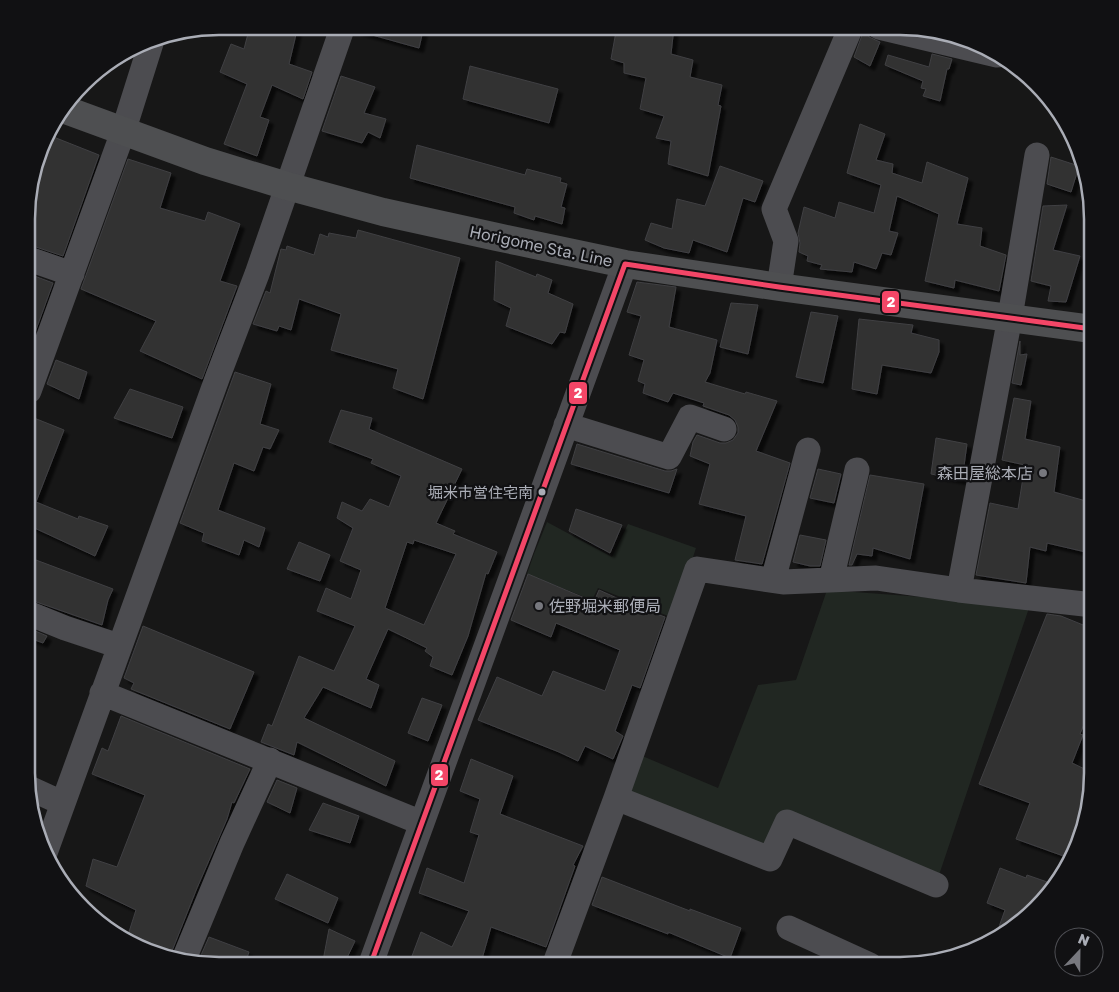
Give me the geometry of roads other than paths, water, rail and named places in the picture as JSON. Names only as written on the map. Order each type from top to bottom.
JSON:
[{"type":"main road","name":"Horigome Sta. Line","points":[[70,112],[205,161],[287,186],[383,212],[625,264],[1084,328]]},
{"type":"street","points":[[49,842],[218,376],[257,274],[340,35]]},
{"type":"street","points":[[779,286],[786,242],[774,209],[848,35]]},
{"type":"street","points":[[914,35],[967,48]]},
{"type":"street","points":[[35,376],[123,132],[149,49]]},
{"type":"street","points":[[959,590],[1010,318],[1037,155]]},
{"type":"street","points":[[35,261],[72,274]]},
{"type":"street","points":[[373,957],[625,264]]},
{"type":"street","points":[[566,425],[669,457],[690,417],[724,429]]},
{"type":"street","points":[[773,580],[808,450]]},
{"type":"street","points":[[832,580],[857,470]]},
{"type":"street","points":[[557,957],[697,569],[783,582],[876,578],[959,590],[1084,604]]},
{"type":"street","points":[[35,616],[64,628],[120,646]]},
{"type":"street","points":[[102,693],[422,823]]},
{"type":"street","points":[[186,954],[232,843],[270,760]]},
{"type":"street","points":[[36,792],[62,803]]},
{"type":"street","points":[[616,798],[770,859],[787,822],[936,886]]},
{"type":"street","points":[[789,928],[832,957]]},
{"type":"place","name":"森田屋総本店","points":[[1043,473]]},
{"type":"place","name":"堀米市営住宅南","points":[[542,492]]},
{"type":"place","name":"佐野堀米郵便局","points":[[539,606]]}]
